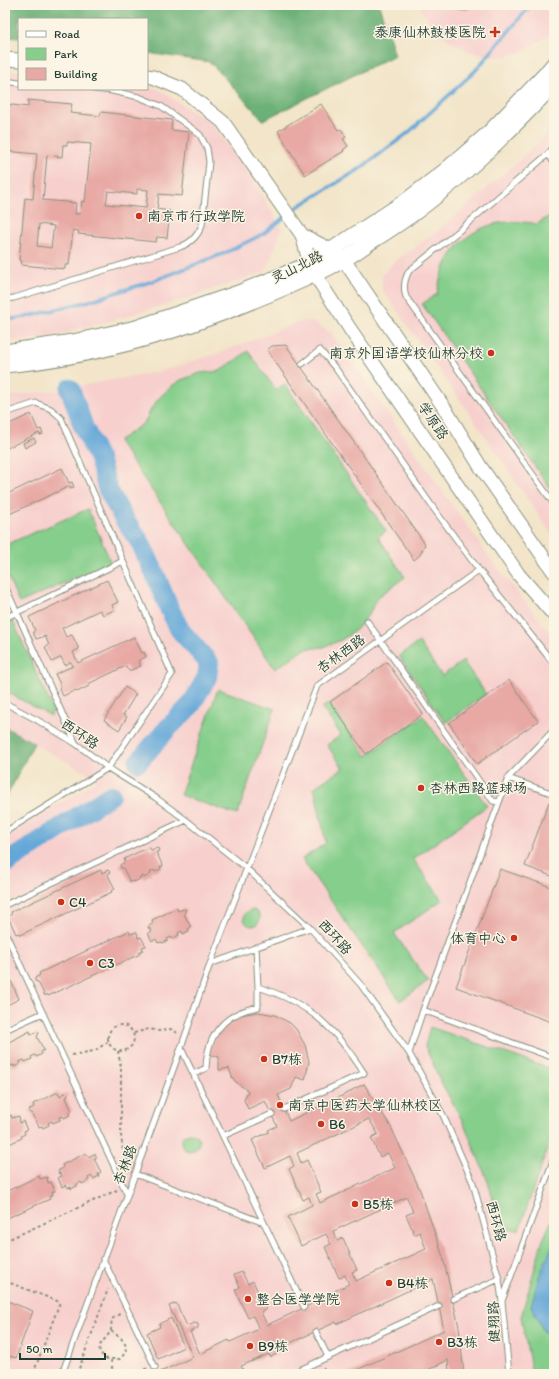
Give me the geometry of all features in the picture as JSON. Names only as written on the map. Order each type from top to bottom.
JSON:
[{"type":"main road","name":"灵山北路","points":[[5,365],[88,353],[153,337],[222,314],[312,269],[331,250],[406,201],[445,171],[488,134],[554,64]]},
{"type":"main road","name":"灵山北路","points":[[5,352],[73,342],[136,328],[241,292],[344,260],[414,213],[459,177],[501,139],[554,84]]},
{"type":"street","points":[[5,59],[18,60]]},
{"type":"street","name":"学原路","points":[[148,76],[182,89],[223,122],[302,235],[312,269],[359,342],[519,575],[554,615]]},
{"type":"street","name":"学原路","points":[[302,235],[331,250],[344,260],[480,466],[554,572]]},
{"type":"lane","points":[[445,5],[466,8],[476,5]]},
{"type":"lane","points":[[5,81],[18,82]]},
{"type":"lane","points":[[5,299],[14,298],[180,247],[194,239],[200,230],[202,225],[209,162],[207,148],[200,136],[161,106],[138,97],[103,90]]},
{"type":"lane","points":[[554,147],[548,154],[460,230],[409,272],[406,277],[404,288],[406,297],[554,504]]},
{"type":"lane","points":[[548,154],[554,163]]},
{"type":"lane","points":[[302,364],[320,350],[336,369],[479,570],[554,664]]},
{"type":"lane","points":[[5,414],[36,403],[51,409],[61,418],[172,674],[108,768],[5,832]]},
{"type":"lane","points":[[5,618],[123,560]]},
{"type":"lane","name":"杏林西路","points":[[246,868],[317,686],[479,570]]},
{"type":"lane","points":[[5,586],[75,743]]},
{"type":"lane","points":[[367,622],[493,801],[499,802]]},
{"type":"lane","name":"西环路","points":[[5,703],[75,743],[108,768],[156,798],[186,820],[246,868],[310,928],[361,985],[410,1052],[443,1115],[473,1183],[499,1279],[502,1301]]},
{"type":"lane","points":[[410,1052],[423,1010],[508,778],[554,730]]},
{"type":"lane","points":[[508,778],[554,794]]},
{"type":"lane","points":[[5,905],[186,820]]},
{"type":"lane","name":"杏林路","points":[[62,1374],[246,868]]},
{"type":"lane","points":[[210,964],[310,928]]},
{"type":"lane","points":[[5,932],[127,1194]]},
{"type":"lane","points":[[194,1074],[206,1068],[208,1050],[213,1037],[221,1026],[234,1015],[258,1007],[256,947]]},
{"type":"lane","points":[[258,988],[288,999],[316,1016],[337,1035],[364,1073],[284,1109]]},
{"type":"lane","points":[[423,1010],[554,1058]]},
{"type":"lane","points":[[5,1030],[43,1013]]},
{"type":"lane","points":[[181,1048],[304,1307]]},
{"type":"lane","points":[[223,1136],[272,1114]]},
{"type":"lane","name":"健翔路","points":[[509,1374],[502,1301],[554,1158]]},
{"type":"lane","points":[[136,1174],[264,1223]]},
{"type":"lane","points":[[103,1259],[155,1366]]},
{"type":"lane","points":[[453,1299],[499,1279]]},
{"type":"lane","points":[[291,1374],[439,1306]]},
{"type":"lane","points":[[316,1332],[328,1357]]},
{"type":"path","points":[[118,1024],[127,1026],[133,1033],[133,1042],[131,1046],[123,1051],[118,1051],[110,1047],[108,1042],[108,1033],[113,1026],[118,1024]]},
{"type":"path","points":[[133,1033],[149,1029],[159,1031],[171,1029],[184,1038]]},
{"type":"path","points":[[63,1057],[94,1051],[108,1042]]},
{"type":"path","points":[[118,1051],[121,1069],[121,1135],[123,1152],[136,1174]]},
{"type":"path","points":[[5,1241],[124,1187]]},
{"type":"path","points":[[77,1374],[112,1278]]},
{"type":"path","points":[[5,1281],[60,1302],[33,1374]]},
{"type":"path","points":[[111,1332],[121,1337],[125,1344],[126,1348],[120,1359],[107,1360],[100,1353],[99,1348],[102,1341],[111,1332],[112,1319],[128,1309]]},
{"type":"path","points":[[111,1360],[112,1374]]},
{"type":"path","points":[[133,1374],[155,1366]]},
{"type":"path","points":[[549,1374],[554,1368]]},
{"type":"shaded area","name":"泰康仙林鼓楼医院","points":[[418,5],[554,5],[554,28],[548,35],[524,51],[507,56],[489,57],[468,51],[448,40],[431,24]]},
{"type":"shaded area","name":"南京市行政学院","points":[[5,70],[18,71],[18,90],[148,90],[148,86],[158,89],[213,125],[243,165],[266,201],[282,230],[265,272],[185,299],[114,320],[54,336],[5,343]]},
{"type":"shaded area","name":"南京外国语学校仙林分校","points":[[554,127],[554,538],[472,417],[382,289],[382,275],[392,264],[440,229],[520,160]]},
{"type":"shaded area","name":"南京中医药大学仙林校区","points":[[306,321],[314,322],[332,334],[489,557],[554,638],[554,1374],[5,1374],[5,837],[96,781],[94,777],[5,728],[5,397],[57,390],[162,371],[219,353],[297,323]]},
{"type":"green space","points":[[5,5],[379,5],[395,55],[263,120],[210,62],[148,53],[148,18],[18,18],[18,38],[5,37]]},
{"type":"green space","points":[[554,213],[554,494],[422,304],[437,294],[441,275],[449,259],[458,246],[470,235],[484,227],[500,223],[518,222],[537,224]]},
{"type":"green space","points":[[248,351],[276,390],[285,384],[386,531],[378,537],[405,577],[378,597],[369,614],[357,629],[349,635],[324,647],[305,649],[275,669],[118,441],[144,423],[159,398],[173,385],[181,380],[200,373],[220,371]]},
{"type":"green space","points":[[88,509],[111,563],[19,603],[5,570],[5,545]]},
{"type":"green space","points":[[13,621],[53,710],[51,716],[5,691],[5,624]]},
{"type":"green space","points":[[419,642],[442,676],[463,661],[486,694],[445,723],[399,656]]},
{"type":"green space","points":[[218,689],[275,709],[237,815],[180,795]]},
{"type":"green space","points":[[329,703],[366,756],[423,716],[487,806],[413,859],[442,900],[394,933],[428,981],[400,1001],[302,859],[326,843],[315,792],[312,789],[343,768],[327,745],[341,735],[322,708]]},
{"type":"green space","points":[[5,727],[34,743],[5,800]]},
{"type":"green space","points":[[252,910],[258,912],[260,918],[258,924],[252,926],[246,924],[244,918],[246,912]]},
{"type":"green space","points":[[430,1027],[554,1070],[554,1129],[519,1230],[502,1229],[488,1182],[477,1155],[461,1118],[441,1082],[425,1046]]},
{"type":"green space","points":[[190,1133],[196,1136],[199,1142],[196,1148],[190,1151],[184,1148],[181,1142],[184,1136]]},
{"type":"green space","points":[[554,1215],[554,1374],[532,1374],[521,1317],[542,1242]]},
{"type":"water","points":[[554,1241],[554,1333],[544,1332],[531,1306],[539,1277]]},
{"type":"building","points":[[28,100],[72,104],[70,113],[100,116],[101,112],[172,120],[171,130],[189,132],[182,196],[159,194],[157,209],[170,211],[167,238],[157,237],[156,242],[78,234],[79,231],[73,230],[69,265],[65,265],[65,269],[21,265],[22,261],[19,260],[25,198],[33,199],[37,154],[5,151],[5,104],[28,107]],"holes":[[[67,142],[91,144],[85,202],[82,201],[80,214],[75,214],[76,203],[43,200],[47,155],[62,157],[63,145],[67,145]],[[137,189],[148,190],[146,208],[106,204],[108,191],[137,194]],[[39,224],[54,226],[51,248],[37,246]]]},
{"type":"building","points":[[321,104],[338,130],[341,129],[346,137],[343,139],[348,146],[343,150],[344,151],[305,175],[278,131]]},
{"type":"building","points":[[286,345],[425,544],[420,555],[414,560],[267,350],[272,346]]},
{"type":"building","points":[[31,414],[38,430],[41,429],[43,434],[40,435],[39,433],[5,449],[5,426]]},
{"type":"building","points":[[34,438],[36,442],[25,448],[23,443]]},
{"type":"building","points":[[62,468],[69,483],[72,482],[74,487],[71,488],[70,486],[5,516],[5,495]]},
{"type":"building","points":[[107,580],[118,602],[112,605],[114,610],[103,615],[100,610],[62,628],[66,637],[72,635],[79,649],[73,652],[78,663],[134,637],[142,653],[144,652],[146,657],[138,661],[141,666],[129,671],[126,666],[88,684],[89,686],[77,692],[76,690],[63,696],[59,688],[61,686],[55,674],[73,666],[71,662],[65,665],[61,657],[52,662],[45,647],[49,645],[45,636],[36,639],[33,632],[35,630],[29,617]]},
{"type":"building","points":[[387,662],[423,714],[366,754],[330,702]]},
{"type":"building","points":[[509,680],[538,721],[477,764],[449,723]]},
{"type":"building","points":[[125,687],[136,694],[123,715],[127,717],[119,730],[104,720]]},
{"type":"building","points":[[549,802],[554,804],[554,877],[525,866]]},
{"type":"building","points":[[149,847],[151,850],[156,848],[159,849],[158,852],[156,852],[163,866],[155,872],[154,870],[150,872],[151,874],[144,878],[143,876],[134,882],[130,882],[120,865],[125,862],[124,859]]},
{"type":"building","name":"体育中心","points":[[500,869],[554,888],[554,1023],[456,987]]},
{"type":"building","name":"C4","points":[[101,870],[102,873],[108,870],[110,872],[108,875],[115,889],[111,891],[112,892],[20,935],[19,933],[16,934],[10,921],[6,920],[7,917],[12,914],[11,912]]},
{"type":"building","points":[[177,908],[178,911],[184,909],[186,910],[184,914],[191,927],[188,929],[189,931],[183,934],[182,931],[178,933],[179,935],[172,939],[171,937],[167,939],[168,941],[162,943],[158,943],[156,939],[152,941],[148,933],[152,931],[148,927],[153,923],[152,920]]},
{"type":"building","name":"C3","points":[[129,931],[130,934],[137,932],[138,938],[141,937],[146,946],[142,947],[143,950],[139,952],[140,954],[48,996],[47,994],[45,996],[38,982],[35,981],[35,978],[40,975],[39,973]]},
{"type":"building","points":[[11,981],[19,999],[5,1006],[5,983]]},
{"type":"building","points":[[258,1012],[275,1015],[290,1023],[296,1029],[305,1045],[309,1062],[305,1080],[296,1077],[291,1089],[278,1095],[289,1121],[364,1084],[391,1127],[420,1190],[443,1257],[459,1327],[464,1374],[449,1374],[448,1360],[420,1374],[348,1374],[444,1330],[433,1279],[337,1324],[336,1322],[275,1350],[277,1354],[270,1357],[269,1354],[241,1366],[243,1370],[237,1373],[236,1370],[228,1374],[156,1374],[193,1357],[169,1306],[176,1303],[187,1326],[194,1323],[198,1324],[198,1328],[190,1332],[200,1354],[229,1340],[230,1342],[259,1329],[253,1316],[248,1318],[235,1290],[240,1287],[234,1275],[242,1272],[248,1284],[253,1281],[266,1309],[261,1312],[267,1325],[325,1298],[324,1296],[349,1284],[345,1275],[339,1278],[325,1247],[331,1244],[326,1234],[301,1246],[288,1217],[312,1205],[309,1197],[303,1200],[289,1169],[294,1166],[290,1156],[265,1168],[252,1140],[269,1132],[268,1130],[277,1126],[265,1101],[248,1109],[244,1100],[248,1091],[236,1082],[232,1077],[229,1068],[219,1070],[219,1057],[209,1054],[211,1045],[220,1030],[226,1024],[241,1015]],"holes":[[[369,1119],[378,1134],[371,1138],[380,1157],[388,1153],[395,1168],[320,1203],[316,1194],[321,1192],[307,1160],[301,1163],[297,1153]],[[407,1197],[413,1212],[406,1215],[415,1235],[420,1232],[426,1249],[356,1281],[352,1272],[357,1270],[343,1238],[337,1241],[333,1231]]]},
{"type":"building","points":[[30,1031],[31,1035],[37,1032],[39,1033],[37,1037],[44,1050],[41,1052],[42,1054],[36,1057],[35,1055],[31,1057],[32,1059],[25,1062],[24,1060],[19,1062],[20,1064],[14,1067],[14,1065],[11,1066],[5,1055],[5,1044]]},
{"type":"building","points":[[58,1092],[60,1096],[65,1093],[68,1094],[66,1098],[72,1111],[69,1113],[70,1115],[64,1118],[63,1116],[59,1117],[60,1120],[53,1123],[52,1121],[48,1123],[49,1125],[43,1128],[42,1126],[39,1127],[29,1110],[34,1107],[33,1104]]},
{"type":"building","points":[[11,1115],[12,1118],[19,1116],[20,1123],[23,1121],[27,1130],[24,1131],[25,1134],[21,1136],[22,1138],[5,1146],[5,1118]]},
{"type":"building","points":[[86,1153],[88,1157],[94,1154],[96,1155],[96,1158],[94,1159],[101,1172],[98,1174],[99,1176],[93,1179],[92,1176],[88,1178],[89,1180],[82,1184],[81,1182],[77,1184],[77,1186],[71,1189],[71,1187],[68,1188],[66,1185],[62,1187],[58,1178],[62,1176],[58,1173],[59,1170],[63,1168],[62,1165]]},
{"type":"building","points":[[39,1176],[40,1179],[47,1177],[48,1183],[51,1182],[55,1191],[52,1192],[53,1195],[49,1197],[50,1199],[5,1219],[5,1192]]},
{"type":"building","points":[[5,1300],[33,1311],[16,1358],[10,1356],[5,1369]]},
{"type":"building","points":[[171,1318],[184,1347],[158,1359],[147,1333],[160,1327],[159,1324]]},
{"type":"waterway","points":[[5,320],[26,317],[89,301],[153,281],[225,253],[263,234],[299,206],[358,170],[408,133],[475,71],[531,5]]},
{"type":"waterway","points":[[70,389],[84,428],[99,459],[108,490],[124,519],[140,542],[180,630],[209,663],[207,677],[191,705],[138,762]]},
{"type":"waterway","points":[[5,864],[111,795]]},
{"type":"place","name":"泰康仙林鼓楼医院","points":[[495,32]]},
{"type":"place","name":"南京市行政学院","points":[[139,216]]},
{"type":"place","name":"南京外国语学校仙林分校","points":[[491,353]]},
{"type":"place","name":"杏林西路篮球场","points":[[421,788]]},
{"type":"place","name":"C4","points":[[61,902]]},
{"type":"place","name":"体育中心","points":[[514,938]]},
{"type":"place","name":"C3","points":[[90,963]]},
{"type":"place","name":"B7栋","points":[[264,1059]]},
{"type":"place","name":"南京中医药大学仙林校区","points":[[280,1105]]},
{"type":"place","name":"B6","points":[[321,1124]]},
{"type":"place","name":"B5栋","points":[[355,1204]]},
{"type":"place","name":"B4栋","points":[[389,1283]]},
{"type":"place","name":"整合医学学院","points":[[248,1299]]},
{"type":"place","name":"B3栋","points":[[439,1342]]},
{"type":"place","name":"B9栋","points":[[250,1346]]}]
